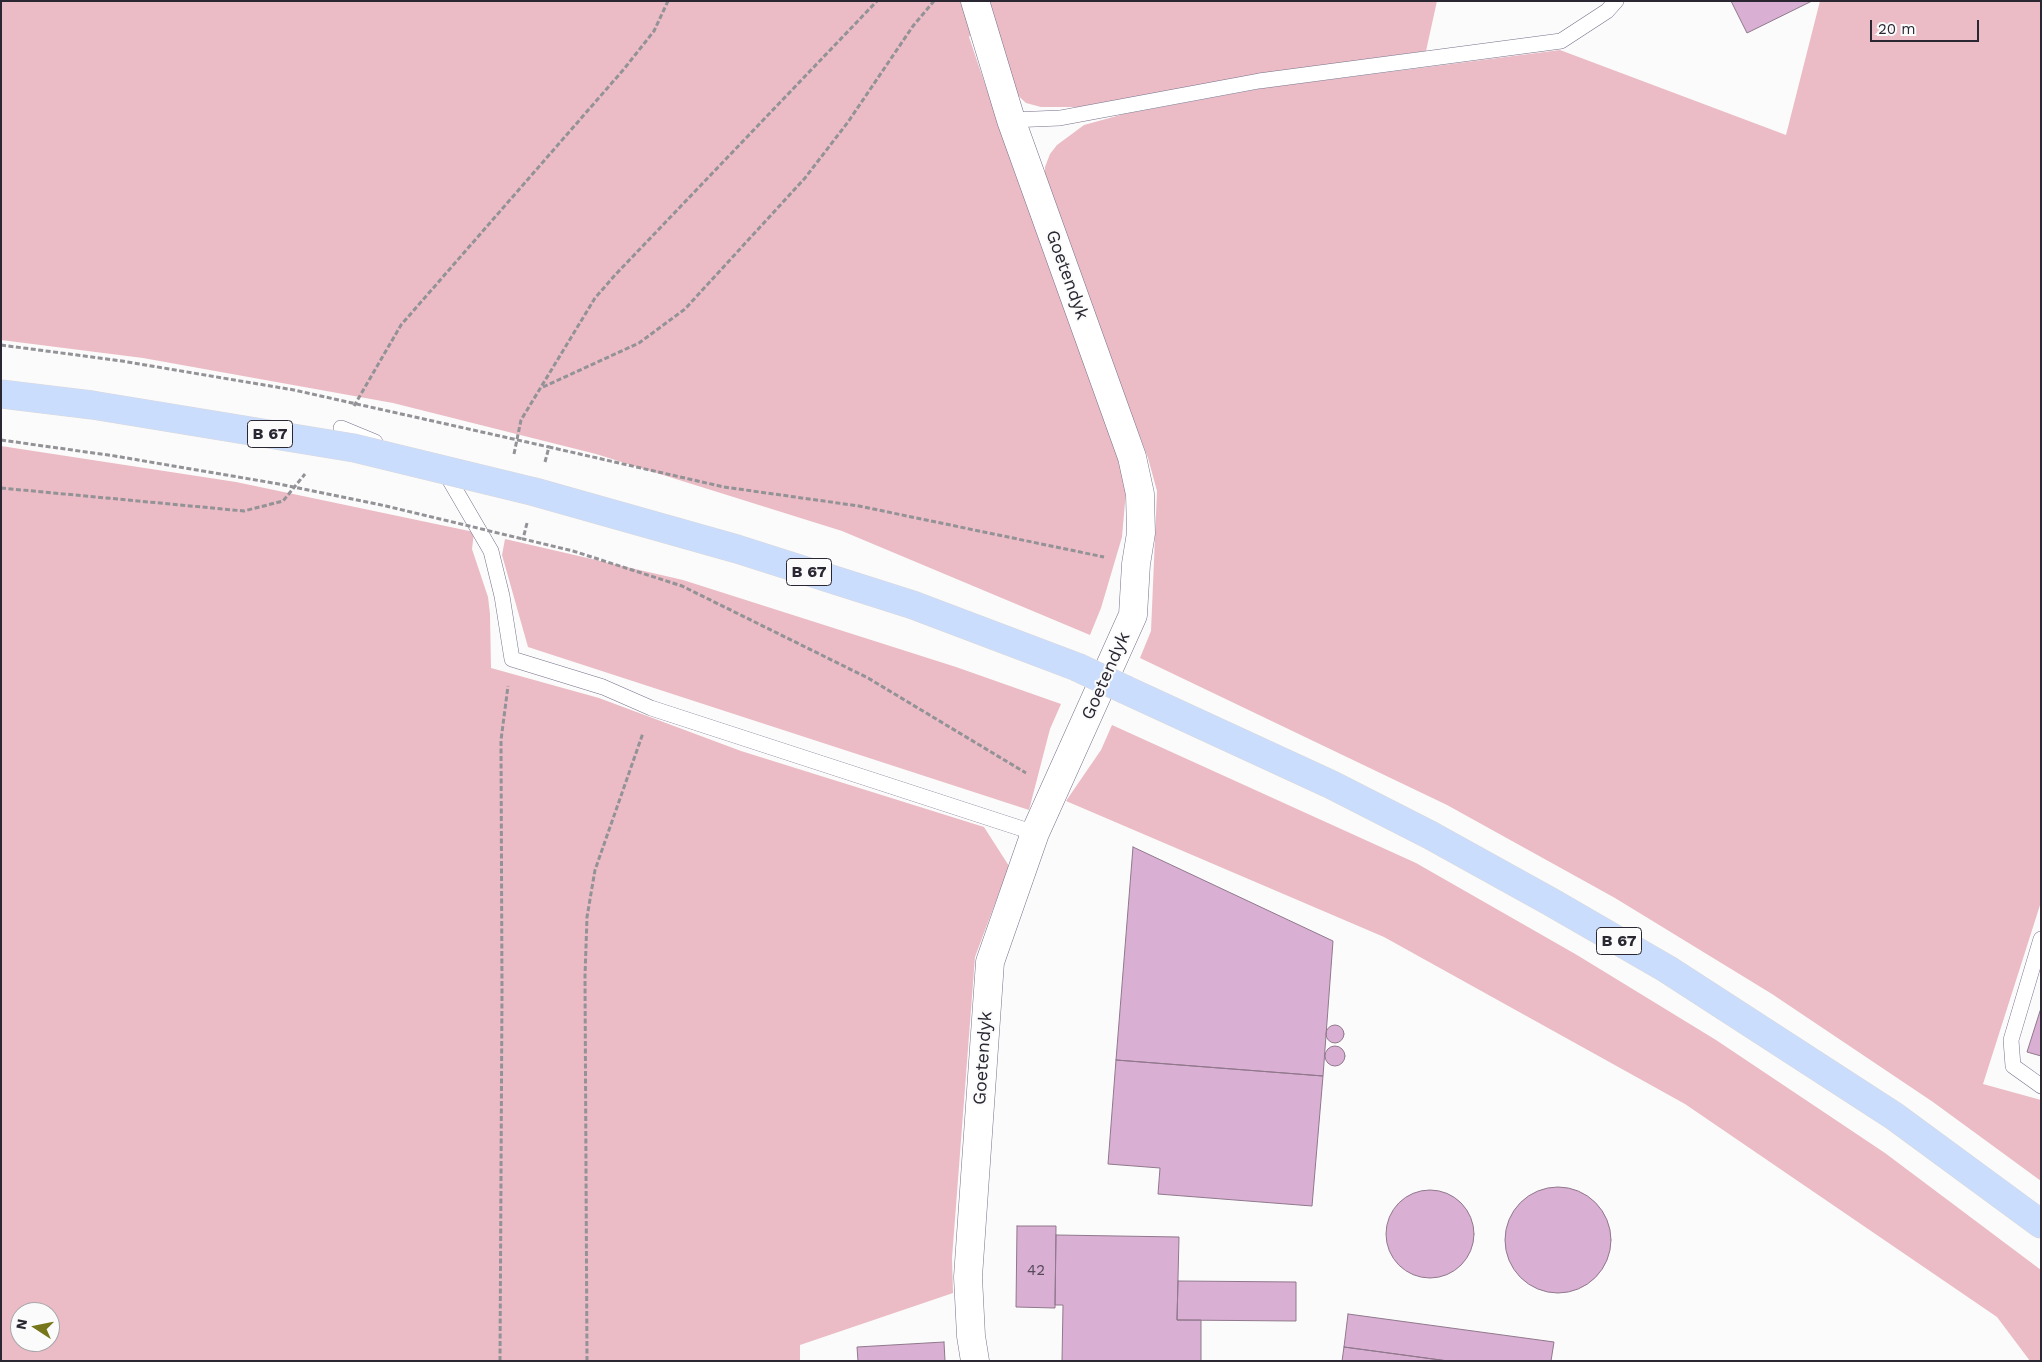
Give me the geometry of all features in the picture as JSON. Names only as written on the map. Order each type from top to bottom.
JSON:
[{"type":"main road","name":"B 67","points":[[1,394],[92,405],[354,448],[536,492],[737,549],[913,605],[1077,667],[1332,785],[1430,835],[1667,969],[1894,1116],[2041,1224]]},
{"type":"street","name":"Goetendyk","points":[[975,1],[1011,120],[1132,457],[1140,504],[1141,533],[1136,564],[1133,615],[1036,833],[990,962],[968,1277],[971,1336],[975,1361]]},
{"type":"lane","points":[[1011,120],[1060,118],[1260,81],[1561,40],[1607,10],[1616,1]]},
{"type":"lane","points":[[342,428],[445,472],[491,551],[502,596],[512,659],[603,687],[651,708],[1036,833]]},
{"type":"lane","points":[[2041,939],[2011,1040],[2013,1066],[2041,1086]]},
{"type":"path","points":[[342,428],[401,326],[624,68],[654,31],[668,1]]},
{"type":"path","points":[[513,458],[521,420],[595,298],[878,1]]},
{"type":"path","points":[[542,387],[639,343],[685,309],[805,178],[848,122],[913,26],[934,1]]},
{"type":"path","points":[[1,345],[122,361],[294,390],[724,487],[860,506],[1136,564]]},
{"type":"path","points":[[1,440],[116,456],[279,484],[386,506],[573,551],[682,586],[868,678],[1056,790]]},
{"type":"path","points":[[1,488],[244,511],[283,501],[306,472]]},
{"type":"path","points":[[491,551],[498,523]]},
{"type":"path","points":[[500,1361],[501,740],[512,659]]},
{"type":"path","points":[[587,1361],[585,976],[587,917],[595,870],[651,708]]},
{"type":"shaded area","points":[[1,1],[1437,1],[1426,51],[1258,74],[1078,107],[1041,107],[1026,103],[1011,89],[986,7],[969,37],[1015,173],[1121,455],[1126,491],[1122,537],[1101,608],[1090,635],[842,531],[596,454],[393,403],[143,358],[1,340]]},
{"type":"shaded area","points":[[1820,1],[2041,1],[2041,902],[1983,1084],[2041,1100],[2041,1181],[1933,1102],[1772,994],[1615,898],[1447,805],[1140,658],[1151,631],[1157,491],[1148,458],[1047,191],[1045,167],[1050,154],[1057,145],[1084,125],[1124,114],[1264,88],[1560,50],[1786,135]]},
{"type":"shaded area","points":[[1,446],[236,482],[474,532],[472,549],[488,597],[491,668],[599,698],[741,751],[984,827],[1009,866],[975,957],[952,1258],[953,1293],[800,1345],[800,1361],[1,1361]]},
{"type":"shaded area","points":[[505,539],[683,580],[956,667],[1061,704],[1050,729],[1029,810],[528,647],[502,555]]},
{"type":"shaded area","points":[[1112,725],[1416,863],[1577,955],[1716,1040],[1885,1153],[2041,1270],[2041,1361],[2030,1361],[1997,1317],[1685,1104],[1384,937],[1066,801],[1101,750]]},
{"type":"building","points":[[1731,1],[1812,1],[1747,33]]},
{"type":"building","points":[[1133,847],[1333,941],[1323,1076],[1116,1060]]},
{"type":"building","points":[[2041,1008],[2041,1056],[2027,1052]]},
{"type":"building","points":[[1335,1025],[1343,1030],[1344,1034],[1339,1042],[1335,1043],[1327,1038],[1326,1034],[1331,1026]]},
{"type":"building","points":[[1331,1046],[1339,1046],[1345,1052],[1345,1060],[1339,1066],[1331,1066],[1325,1060],[1325,1052]]},
{"type":"building","points":[[1116,1060],[1323,1076],[1312,1206],[1158,1194],[1160,1168],[1108,1164]]},
{"type":"building","points":[[1558,1187],[1578,1191],[1596,1202],[1607,1220],[1611,1240],[1607,1260],[1596,1278],[1578,1289],[1558,1293],[1538,1289],[1520,1278],[1509,1260],[1505,1240],[1509,1220],[1520,1202],[1538,1191]]},
{"type":"building","points":[[1430,1190],[1447,1193],[1455,1197],[1467,1209],[1471,1217],[1474,1234],[1471,1251],[1467,1259],[1455,1271],[1447,1275],[1430,1278],[1413,1275],[1405,1271],[1393,1259],[1389,1251],[1386,1234],[1389,1217],[1393,1209],[1405,1197],[1413,1193]]},
{"type":"building","points":[[1017,1226],[1056,1226],[1055,1308],[1016,1307]]},
{"type":"building","points":[[1056,1235],[1179,1237],[1177,1320],[1201,1320],[1201,1361],[1062,1361],[1063,1305],[1055,1305]]},
{"type":"building","points":[[1178,1281],[1296,1282],[1296,1321],[1177,1320]]},
{"type":"building","points":[[1348,1314],[1554,1342],[1551,1361],[1448,1361],[1344,1347]]},
{"type":"building","points":[[944,1342],[945,1361],[858,1361],[857,1347]]},
{"type":"building","points":[[1344,1347],[1448,1361],[1342,1361]]}]
